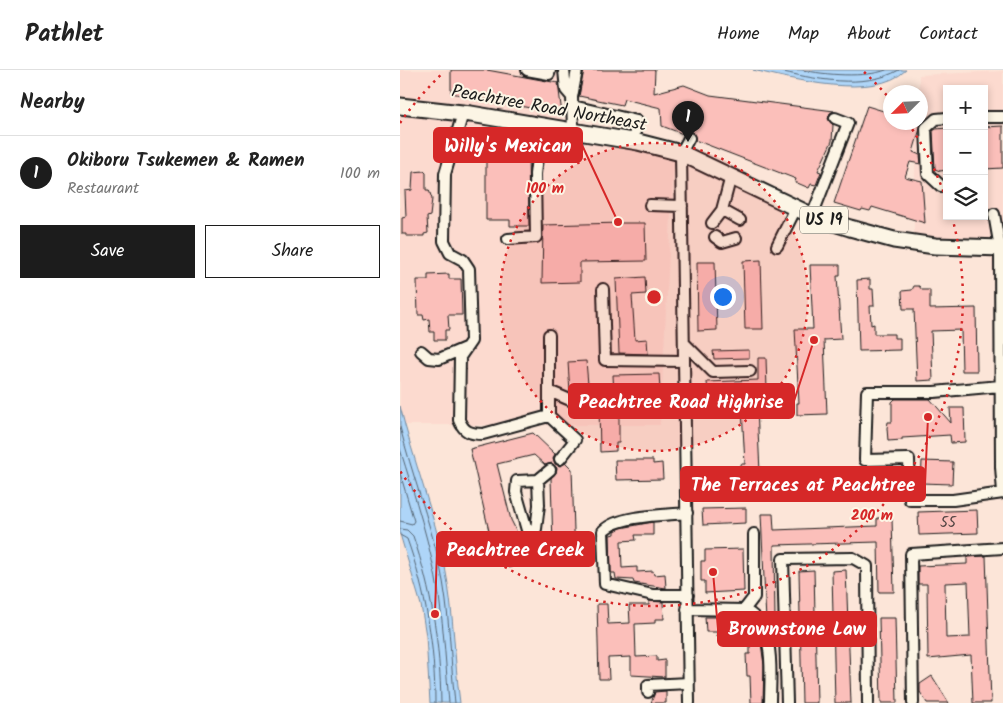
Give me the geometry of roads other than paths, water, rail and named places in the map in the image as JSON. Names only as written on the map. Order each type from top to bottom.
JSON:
[{"type":"highway","name":"Peachtree Road Northeast","points":[[400,106],[445,110],[572,131],[681,153],[812,216],[894,240],[935,246],[1001,248]]},
{"type":"street","points":[[528,70],[549,74],[550,70]]},
{"type":"street","points":[[564,70],[566,90],[572,102],[638,121],[633,142]]},
{"type":"street","points":[[572,131],[572,102],[577,70]]},
{"type":"street","points":[[463,113],[445,174],[444,241],[450,252],[463,260],[469,269],[471,341],[460,357],[458,420],[463,429],[472,434],[483,434],[549,416]]},
{"type":"street","points":[[988,117],[1003,117]]},
{"type":"street","points":[[812,216],[848,123],[835,118]]},
{"type":"street","points":[[941,186],[928,174],[926,128],[936,119],[943,118]]},
{"type":"street","points":[[508,239],[536,237],[535,174],[541,126]]},
{"type":"street","points":[[689,138],[681,153],[689,703]]},
{"type":"street","points":[[712,223],[722,210],[731,176]]},
{"type":"street","points":[[650,204],[682,206]]},
{"type":"street","points":[[777,246],[796,208]]},
{"type":"street","points":[[722,210],[740,220]]},
{"type":"street","points":[[994,214],[1001,248],[1000,467],[1003,492],[953,500],[910,500],[909,459],[865,460],[867,392],[934,392],[1000,386]]},
{"type":"street","points":[[715,237],[722,242],[736,238]]},
{"type":"street","points":[[603,289],[605,360],[684,361]]},
{"type":"street","points":[[549,335],[549,416],[575,440],[560,458]]},
{"type":"street","points":[[684,342],[713,372],[750,371]]},
{"type":"street","points":[[421,351],[429,358],[439,359],[465,348]]},
{"type":"street","points":[[549,391],[584,406]]},
{"type":"street","points":[[538,480],[539,505],[536,529],[527,530],[516,492],[517,481],[538,480],[550,470]]},
{"type":"street","points":[[686,513],[634,518],[613,524],[603,532],[602,539],[605,584],[653,595],[688,595]]},
{"type":"street","points":[[744,610],[754,597],[754,534]]},
{"type":"street","points":[[913,703],[911,554],[1003,548]]},
{"type":"street","points":[[787,703],[783,559],[853,558],[867,566],[868,703]]},
{"type":"street","points":[[687,609],[744,610],[751,613],[758,621],[768,643],[770,703]]},
{"type":"street","points":[[648,692],[648,685],[689,683]]},
{"type":"water","points":[[753,70],[906,70],[892,79],[874,84],[854,86],[810,82]]},
{"type":"water","points":[[400,406],[445,567],[460,703],[430,703],[426,636],[421,605],[400,534]]},
{"type":"place","name":"Okiboru Tsukemen & Ramen","points":[[688,142]]},
{"type":"place","name":"Willy's Mexican","points":[[618,222]]},
{"type":"place","name":"Peachtree Road Highrise","points":[[814,340]]},
{"type":"place","name":"The Terraces at Peachtree","points":[[928,417]]},
{"type":"place","name":"Brownstone Law","points":[[713,572]]},
{"type":"place","name":"Peachtree Creek","points":[[435,614]]}]
